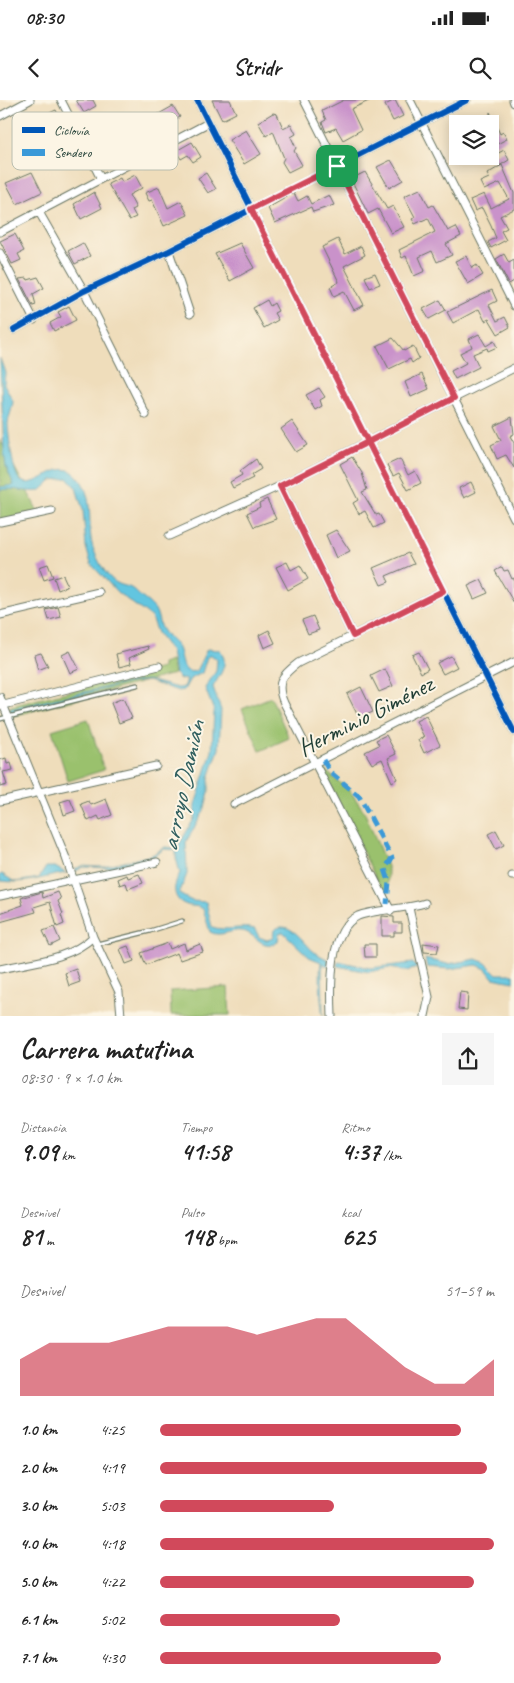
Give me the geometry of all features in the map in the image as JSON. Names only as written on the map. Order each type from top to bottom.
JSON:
[{"type":"street","points":[[0,116],[30,100]]},
{"type":"street","points":[[61,100],[67,112]]},
{"type":"street","points":[[197,100],[514,732]]},
{"type":"street","points":[[304,100],[514,518]]},
{"type":"street","points":[[410,100],[514,306]]},
{"type":"street","points":[[14,330],[84,291],[169,251],[467,100]]},
{"type":"street","points":[[178,139],[208,123]]},
{"type":"street","points":[[96,170],[101,179]]},
{"type":"street","points":[[0,232],[118,170]]},
{"type":"street","points":[[39,212],[84,291],[146,415]]},
{"type":"street","points":[[169,251],[190,314]]},
{"type":"street","points":[[0,253],[34,320]]},
{"type":"street","points":[[169,536],[280,486],[514,368]]},
{"type":"street","points":[[280,486],[353,636]]},
{"type":"street","points":[[0,522],[52,511]]},
{"type":"street","points":[[391,911],[314,764],[279,693],[279,684],[283,674],[298,663],[443,591]]},
{"type":"street","points":[[0,615],[99,592]]},
{"type":"street","name":"Herminio Giménez","points":[[234,804],[514,662]]},
{"type":"street","points":[[2,706],[159,666]]},
{"type":"street","points":[[0,698],[66,858],[95,940],[119,992],[121,1016]]},
{"type":"street","points":[[0,801],[156,766]]},
{"type":"street","points":[[0,896],[157,862]]},
{"type":"street","points":[[332,1016],[332,970],[336,947],[350,921],[359,916],[408,908],[425,903]]},
{"type":"street","points":[[408,908],[429,997],[425,1016]]},
{"type":"street","points":[[0,969],[67,953],[95,940]]},
{"type":"lane","points":[[0,719],[136,685]]},
{"type":"lane","points":[[95,940],[142,933],[182,921]]},
{"type":"green space","points":[[0,440],[40,515],[0,524]]},
{"type":"green space","points":[[171,661],[174,674],[13,716],[8,709],[11,706],[162,668],[162,664]]},
{"type":"green space","points":[[271,697],[289,738],[260,751],[242,709]]},
{"type":"green space","points":[[88,719],[104,770],[68,781],[52,730]]},
{"type":"green space","points":[[322,768],[350,791],[364,811],[388,869],[387,895],[383,893]]},
{"type":"green space","points":[[228,987],[230,1015],[171,1015],[170,991]]},
{"type":"water","points":[[0,358],[5,373],[4,384],[13,401],[8,428],[18,478],[28,483],[64,469],[72,471],[79,478],[88,497],[93,546],[108,576],[115,582],[132,589],[155,609],[161,628],[178,648],[184,668],[191,672],[196,671],[207,649],[220,650],[223,655],[223,669],[213,687],[221,710],[219,749],[209,778],[209,792],[204,811],[186,842],[187,874],[179,894],[192,901],[206,902],[212,927],[255,929],[259,937],[267,940],[273,938],[274,930],[279,927],[285,927],[295,932],[314,951],[329,960],[328,966],[322,963],[323,1015],[321,962],[309,957],[283,932],[279,933],[278,942],[267,944],[247,932],[234,931],[214,934],[210,932],[203,909],[182,903],[176,896],[175,887],[180,873],[176,850],[164,849],[153,857],[109,868],[83,867],[76,871],[75,869],[82,866],[104,867],[152,855],[165,847],[177,848],[195,817],[195,805],[212,751],[214,711],[205,688],[216,671],[217,659],[211,655],[207,657],[202,673],[190,679],[184,690],[178,691],[148,681],[129,683],[11,712],[10,709],[129,682],[148,680],[178,688],[184,687],[187,680],[180,679],[175,674],[171,652],[157,633],[151,617],[118,593],[91,564],[86,547],[83,510],[76,488],[68,478],[52,480],[40,491],[0,490],[0,487],[14,485],[6,467],[4,452]]},
{"type":"water","points":[[46,867],[55,867],[66,873],[34,880],[17,882],[39,878]]},
{"type":"water","points":[[2,874],[15,882],[0,881],[0,875]]},
{"type":"water","points":[[425,959],[448,964],[476,959],[486,963],[497,974],[514,974],[514,982],[493,978],[486,969],[477,965],[449,969],[427,967]]},
{"type":"water","points":[[338,961],[370,968],[413,963],[417,968],[407,971],[389,968],[369,972],[337,966]]},
{"type":"building","points":[[76,100],[93,100],[96,106],[83,112]]},
{"type":"building","points":[[212,100],[230,100],[236,113],[222,120]]},
{"type":"building","points":[[344,100],[371,100],[351,109],[361,130],[343,140],[336,128],[326,132],[322,122],[326,120],[322,111]]},
{"type":"building","points":[[395,100],[403,116],[393,121],[385,105]]},
{"type":"building","points":[[173,106],[177,112],[162,112]]},
{"type":"building","points":[[273,113],[277,114],[283,128],[291,124],[296,134],[291,137],[296,148],[294,151],[302,165],[288,172],[282,162],[284,158],[273,131],[266,136],[258,122]]},
{"type":"building","points":[[246,130],[261,154],[244,164],[229,140]]},
{"type":"building","points":[[499,132],[500,134],[503,132],[507,139],[499,143]]},
{"type":"building","points":[[192,142],[201,157],[193,162],[188,155],[181,159],[178,150]]},
{"type":"building","points":[[504,150],[509,160],[499,166],[498,165],[499,153]]},
{"type":"building","points":[[391,160],[403,180],[389,188],[377,167]]},
{"type":"building","points":[[502,165],[514,193],[514,209],[500,216],[507,228],[501,231],[506,240],[491,248],[488,242],[496,238],[491,226],[482,208],[475,211],[470,200],[484,194],[491,208],[509,199],[500,183],[484,190],[480,182],[489,178],[487,174]]},
{"type":"building","points":[[32,172],[42,192],[17,204],[6,183]]},
{"type":"building","points":[[365,172],[387,209],[393,206],[404,227],[391,233],[378,209],[368,214],[351,179]]},
{"type":"building","points":[[206,173],[216,189],[208,193],[198,178]]},
{"type":"building","points":[[135,175],[142,188],[129,195],[136,208],[132,210],[136,217],[129,220],[108,184],[120,178],[122,182]]},
{"type":"building","points":[[159,187],[168,208],[181,201],[188,215],[164,226],[152,200],[149,201],[145,193]]},
{"type":"building","points":[[420,189],[429,207],[433,205],[448,231],[456,227],[461,236],[446,244],[452,255],[437,262],[432,251],[419,257],[425,271],[414,276],[406,256],[402,258],[399,250],[435,232],[428,218],[415,224],[412,219],[415,217],[404,196]]},
{"type":"building","points":[[94,192],[102,208],[81,219],[74,204]]},
{"type":"building","points":[[294,193],[298,201],[307,196],[311,204],[329,195],[334,205],[313,212],[311,207],[275,223],[268,208]]},
{"type":"building","points":[[15,234],[24,251],[18,254],[21,260],[12,264],[0,241]]},
{"type":"building","points":[[338,239],[345,254],[361,246],[365,255],[344,266],[364,305],[354,310],[344,291],[334,296],[330,287],[339,282],[322,247]]},
{"type":"building","points":[[83,243],[90,256],[75,264],[68,251]]},
{"type":"building","points":[[240,243],[254,268],[230,281],[215,254]]},
{"type":"building","points":[[504,254],[509,263],[514,260],[514,281],[509,284],[496,259]]},
{"type":"building","points":[[466,256],[472,268],[477,265],[483,275],[468,284],[455,261]]},
{"type":"building","points":[[375,273],[380,284],[370,288],[365,277]]},
{"type":"building","points":[[38,277],[44,288],[33,294],[36,305],[33,306],[19,279],[27,278],[28,280]]},
{"type":"building","points":[[492,290],[497,301],[489,305],[497,321],[505,317],[510,327],[498,334],[489,319],[485,321],[479,309],[453,323],[447,312]]},
{"type":"building","points":[[267,300],[270,306],[274,303],[278,311],[274,313],[278,320],[264,328],[253,308]]},
{"type":"building","points":[[440,300],[446,310],[429,319],[423,309]]},
{"type":"building","points":[[69,306],[76,320],[54,331],[50,323],[61,317],[58,312]]},
{"type":"building","points":[[479,334],[486,346],[494,341],[497,347],[488,351],[487,348],[473,354],[479,367],[455,379],[451,371],[466,363],[460,353],[472,347],[469,339]]},
{"type":"building","points":[[393,338],[404,351],[413,346],[419,358],[412,363],[410,359],[389,369],[377,346]]},
{"type":"building","points":[[422,374],[429,389],[411,397],[405,382]]},
{"type":"building","points":[[319,388],[325,397],[320,400],[322,406],[315,410],[306,395]]},
{"type":"building","points":[[512,417],[514,434],[510,436],[514,443],[514,468],[506,455],[497,459],[491,445],[501,440],[494,426]]},
{"type":"building","points":[[292,421],[308,445],[296,452],[281,429]]},
{"type":"building","points":[[352,457],[362,473],[367,490],[362,492],[376,515],[379,514],[384,523],[374,528],[365,511],[359,514],[353,503],[358,500],[340,464]]},
{"type":"building","points":[[256,459],[261,469],[251,475],[253,478],[233,488],[230,482],[242,475],[240,471]]},
{"type":"building","points":[[400,459],[408,475],[415,471],[421,483],[408,490],[399,473],[393,476],[387,465]]},
{"type":"building","points":[[471,482],[476,492],[464,498],[459,488]]},
{"type":"building","points":[[267,499],[276,519],[254,527],[247,513],[260,507],[259,503]]},
{"type":"building","points":[[336,530],[350,551],[336,558],[326,535]]},
{"type":"building","points":[[408,553],[414,564],[386,576],[389,582],[381,585],[373,568]]},
{"type":"building","points":[[287,562],[291,570],[300,565],[308,579],[288,590],[276,567]]},
{"type":"building","points":[[48,564],[53,577],[44,580],[39,567]]},
{"type":"building","points":[[502,567],[504,571],[508,570],[512,579],[514,578],[514,603],[495,571]]},
{"type":"building","points":[[63,575],[68,586],[58,590],[54,578]]},
{"type":"building","points":[[481,580],[488,593],[474,599],[468,586]]},
{"type":"building","points":[[58,607],[61,617],[49,620],[46,610]]},
{"type":"building","points":[[313,616],[319,630],[308,634],[302,620]]},
{"type":"building","points":[[269,630],[275,643],[264,648],[259,635]]},
{"type":"building","points":[[148,646],[149,649],[129,658],[131,664],[119,667],[116,654]]},
{"type":"building","points":[[70,651],[79,669],[70,673],[62,655]]},
{"type":"building","points":[[419,652],[428,669],[421,673],[412,655]]},
{"type":"building","points":[[41,653],[48,666],[38,670],[34,655]]},
{"type":"building","points":[[451,656],[457,667],[443,674],[437,663]]},
{"type":"building","points":[[385,669],[393,686],[379,692],[371,676]]},
{"type":"building","points":[[361,687],[373,712],[359,718],[347,694]]},
{"type":"building","points":[[123,698],[132,718],[119,723],[111,703]]},
{"type":"building","points":[[426,716],[440,745],[424,753],[418,740],[424,737],[416,721]]},
{"type":"building","points":[[386,735],[396,754],[388,758],[397,779],[392,782],[382,759],[372,764],[365,752],[379,745],[376,740]]},
{"type":"building","points":[[6,758],[7,764],[11,763],[13,770],[3,772],[7,785],[0,787],[0,760]]},
{"type":"building","points":[[70,799],[75,811],[64,815],[60,802]]},
{"type":"building","points":[[106,799],[112,815],[100,820],[98,816],[88,821],[81,804],[89,801],[91,805]]},
{"type":"building","points":[[496,830],[504,845],[496,849],[488,834]]},
{"type":"building","points":[[139,874],[143,883],[128,889],[126,883],[120,885],[118,879],[127,875],[128,878]]},
{"type":"building","points":[[42,892],[43,898],[58,892],[61,899],[58,901],[63,914],[61,915],[64,924],[57,927],[50,902],[34,907],[36,912],[0,922],[0,913],[23,905],[21,898]]},
{"type":"building","points":[[382,916],[394,917],[394,923],[402,923],[402,932],[394,932],[394,936],[382,936]]},
{"type":"building","points":[[54,927],[60,941],[50,946],[43,931]]},
{"type":"building","points":[[168,943],[170,949],[184,943],[186,950],[200,944],[203,952],[180,960],[177,953],[146,965],[141,953]]},
{"type":"building","points":[[423,943],[439,945],[437,953],[424,952]]},
{"type":"building","points":[[364,944],[376,944],[376,957],[365,957]]},
{"type":"building","points":[[128,946],[134,961],[126,964],[120,949]]},
{"type":"building","points":[[76,969],[80,982],[69,986],[65,973]]},
{"type":"building","points":[[460,992],[468,993],[467,1010],[458,1009]]},
{"type":"marked path","points":[[323,760],[330,772],[359,796],[392,858],[385,869],[389,881],[387,904]]},
{"type":"cycle path","points":[[197,100],[514,732]]},
{"type":"cycle path","points":[[14,330],[84,291],[169,251],[467,100]]},
{"type":"route","points":[[337,166],[251,209],[368,442],[280,486],[353,636],[443,591],[368,442],[454,398],[337,166]]},
{"type":"water label","name":"arroyo Damián","points":[[182,786]]}]
